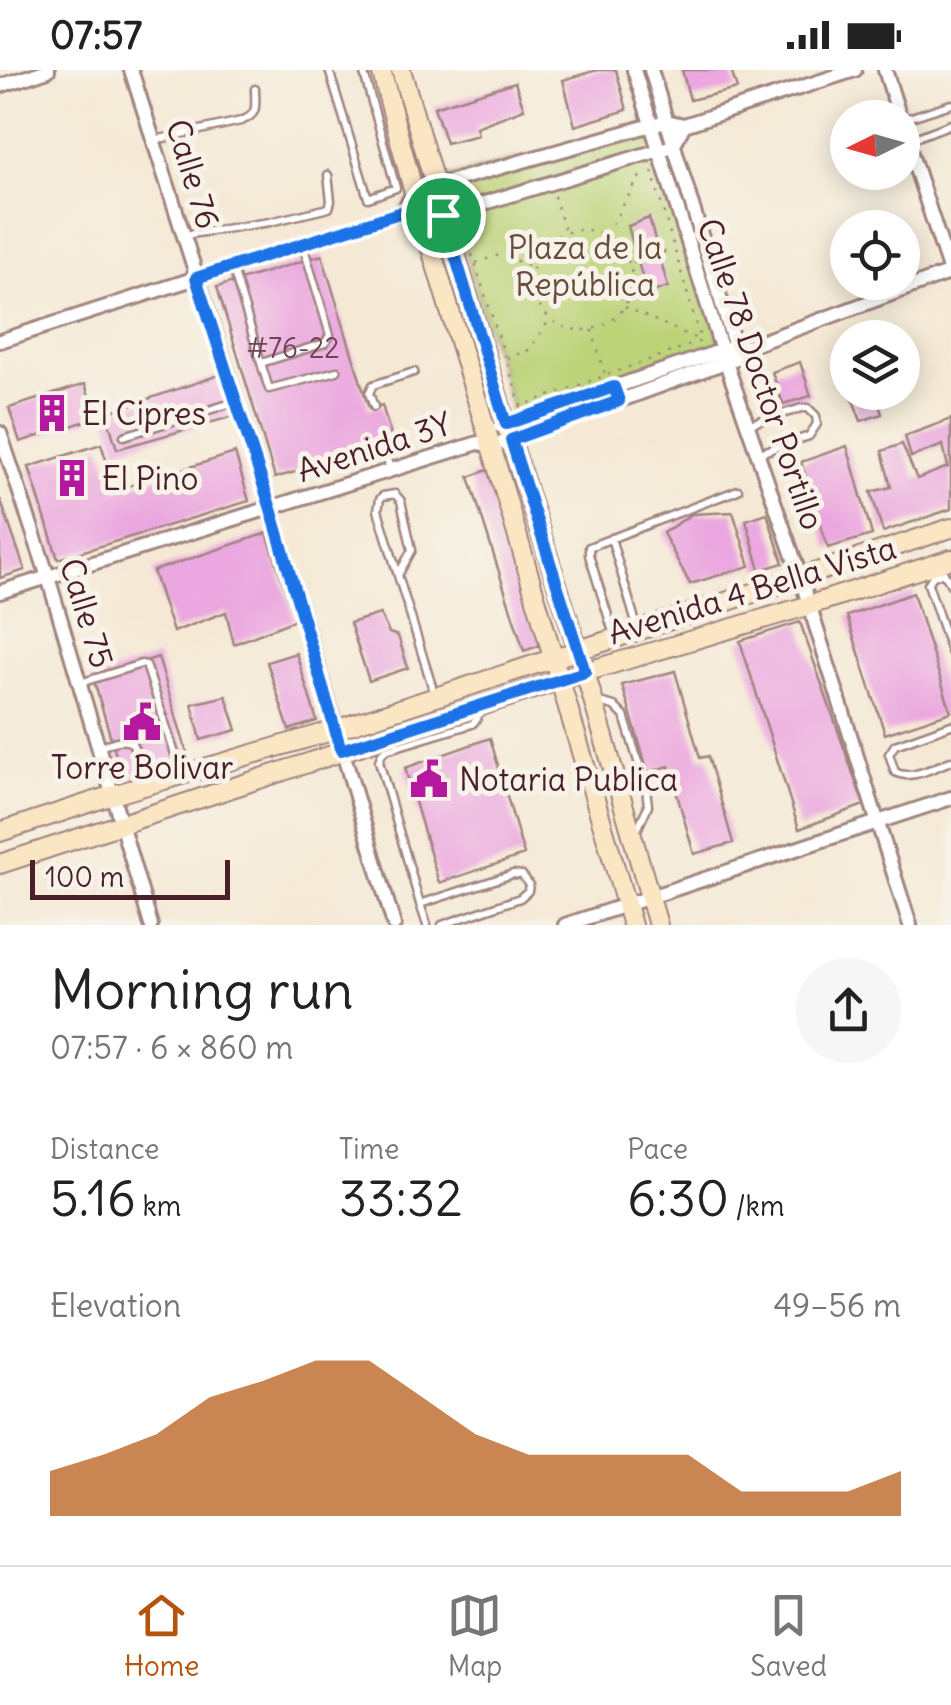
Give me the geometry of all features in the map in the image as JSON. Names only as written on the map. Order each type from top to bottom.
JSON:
[{"type":"street","points":[[0,86],[48,70]]},
{"type":"street","name":"Calle 76","points":[[131,70],[271,509],[394,925]]},
{"type":"street","points":[[381,70],[485,440],[629,916]]},
{"type":"street","points":[[401,70],[658,925]]},
{"type":"street","name":"Calle 78 Doctor Portillo","points":[[634,70],[650,125],[654,156],[734,353]]},
{"type":"street","name":"Calle 78 Doctor Portillo","points":[[651,70],[734,353],[758,454],[810,605],[910,925]]},
{"type":"street","points":[[0,341],[402,212],[414,193],[434,186],[666,120],[684,125],[855,70]]},
{"type":"street","points":[[884,70],[895,100]]},
{"type":"street","points":[[402,212],[423,221],[654,156],[673,146],[684,125]]},
{"type":"street","points":[[920,178],[951,273]]},
{"type":"street","name":"Avenida 3Y","points":[[0,592],[509,432],[613,388],[734,353],[951,273]]},
{"type":"street","name":"Calle 75","points":[[0,433],[48,577],[151,925]]},
{"type":"street","name":"Avenida 4 Bella Vista","points":[[0,832],[335,730],[951,528]]},
{"type":"street","name":"Avenida 4 Bella Vista","points":[[0,864],[585,672],[951,560]]},
{"type":"street","points":[[566,925],[629,916],[650,899],[951,798]]},
{"type":"lane","points":[[329,70],[368,198],[396,188],[363,70]]},
{"type":"lane","points":[[154,140],[251,117],[255,89]]},
{"type":"lane","points":[[920,115],[951,104]]},
{"type":"lane","points":[[920,136],[951,124]]},
{"type":"lane","points":[[183,235],[270,222],[329,208],[328,175]]},
{"type":"lane","points":[[260,363],[325,343],[330,335],[303,244]]},
{"type":"lane","points":[[232,266],[269,389],[337,371]]},
{"type":"lane","points":[[374,407],[369,393],[373,385],[414,372]]},
{"type":"lane","points":[[124,436],[236,402]]},
{"type":"lane","points":[[749,424],[802,408],[816,416],[817,424],[809,436],[758,454]]},
{"type":"lane","points":[[382,446],[390,470]]},
{"type":"lane","points":[[615,639],[589,547],[738,490]]},
{"type":"lane","points":[[398,574],[412,550],[401,501],[395,494],[383,496],[378,510],[435,697]]},
{"type":"lane","points":[[612,538],[639,631]]},
{"type":"lane","points":[[951,585],[941,573],[928,584],[951,652]]},
{"type":"lane","points":[[80,683],[146,665],[178,763],[148,773],[129,740],[99,748]]},
{"type":"lane","points":[[593,700],[614,706],[624,716],[646,786],[647,811],[633,837]]},
{"type":"lane","points":[[428,925],[381,773],[380,757],[386,750],[472,724],[480,706]]},
{"type":"lane","points":[[951,725],[895,745],[890,754],[896,772],[902,776],[951,761]]},
{"type":"lane","points":[[420,904],[513,874],[527,880],[528,891],[520,898],[442,925]]},
{"type":"path","points":[[654,156],[460,217],[521,406],[613,388],[701,341]]},
{"type":"path","points":[[606,234],[654,156]]},
{"type":"path","points":[[654,156],[674,248],[701,341]]},
{"type":"path","points":[[552,190],[565,232]]},
{"type":"path","points":[[578,229],[606,234],[630,262],[633,278],[625,307],[616,318],[592,330],[563,327],[540,308],[534,295],[532,281],[540,252],[565,232],[578,229]]},
{"type":"path","points":[[630,262],[674,248]]},
{"type":"path","points":[[475,264],[499,255],[534,267]]},
{"type":"path","points":[[625,307],[701,341]]},
{"type":"path","points":[[506,358],[529,350],[550,319]]},
{"type":"path","points":[[592,330],[613,388]]},
{"type":"green space","name":"Plaza de la República","points":[[656,121],[729,355],[519,432],[443,180]]},
{"type":"building","points":[[597,70],[616,70],[627,110],[575,126],[563,80]]},
{"type":"building","points":[[682,70],[731,70],[737,89],[690,100]]},
{"type":"building","points":[[515,82],[524,109],[476,127],[478,135],[446,143],[434,107]]},
{"type":"building","points":[[649,218],[668,287],[647,294],[628,226]]},
{"type":"building","points":[[322,255],[369,409],[382,405],[393,443],[275,478],[217,287]]},
{"type":"building","points":[[800,362],[811,396],[783,404],[772,372]]},
{"type":"building","points":[[225,373],[238,415],[117,449],[106,413]]},
{"type":"building","name":"El Cipres","points":[[85,384],[96,418],[20,442],[9,408]]},
{"type":"building","points":[[857,410],[881,410],[882,414],[861,421]]},
{"type":"building","points":[[951,419],[951,509],[883,532],[871,492],[891,487],[882,451],[902,444],[917,479],[948,467],[943,445],[911,457],[905,436]]},
{"type":"building","points":[[101,444],[116,490],[235,453],[249,501],[58,559],[29,467]]},
{"type":"building","points":[[847,446],[872,535],[828,548],[801,462]]},
{"type":"building","points":[[493,468],[547,643],[524,651],[469,477]]},
{"type":"building","points":[[0,499],[25,570],[0,578]]},
{"type":"building","points":[[733,512],[750,566],[690,584],[663,533],[692,514]]},
{"type":"building","points":[[767,513],[783,563],[760,570],[746,520]]},
{"type":"building","points":[[267,533],[295,620],[234,644],[226,612],[173,632],[153,571]]},
{"type":"building","points":[[913,593],[951,712],[885,734],[847,616]]},
{"type":"building","points":[[380,614],[389,633],[398,636],[408,668],[369,681],[350,623]]},
{"type":"building","points":[[800,622],[864,805],[799,829],[740,641]]},
{"type":"building","points":[[296,653],[317,721],[289,730],[267,662]]},
{"type":"building","name":"Torre Bolivar","points":[[158,657],[191,766],[125,785],[93,678]]},
{"type":"building","points":[[675,671],[700,758],[708,756],[733,843],[694,854],[669,766],[648,772],[622,685]]},
{"type":"building","points":[[226,696],[237,730],[201,740],[192,704]]},
{"type":"building","points":[[490,738],[524,855],[439,883],[405,768]]},
{"type":"place","name":"El Cipres","points":[[52,413]]},
{"type":"place","name":"El Pino","points":[[72,478]]},
{"type":"place","name":"Torre Bolivar","points":[[142,722]]},
{"type":"place","name":"Notaria Publica","points":[[429,779]]},
{"type":"route","points":[[402,212],[423,221],[443,215],[506,424],[614,387],[619,401],[511,440],[585,672],[341,750],[271,509],[196,278],[402,212]]}]
